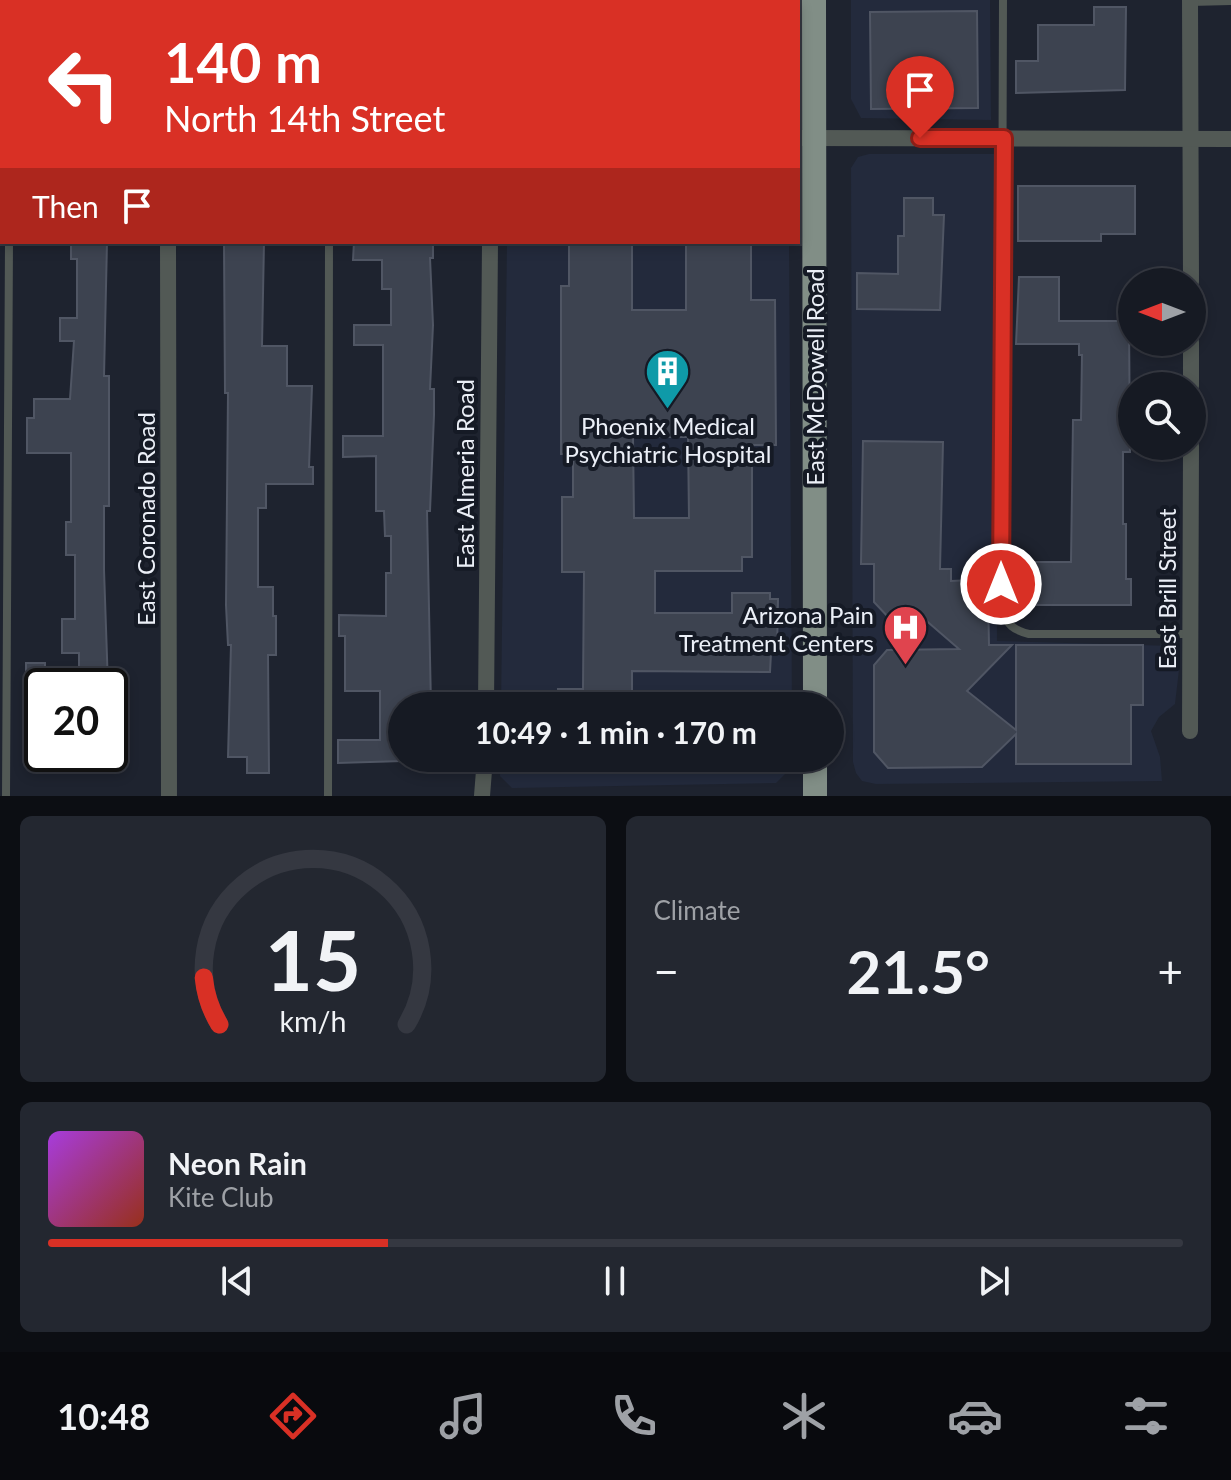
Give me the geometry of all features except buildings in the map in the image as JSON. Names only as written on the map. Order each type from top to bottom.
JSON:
[{"type":"main road","name":"East McDowell Road","points":[[814,0],[806,138],[815,692]]},
{"type":"main road","points":[[815,772],[815,796]]},
{"type":"street","points":[[1190,1],[1191,268]]},
{"type":"street","points":[[806,138],[1231,139]]},
{"type":"street","name":"East Coronado Road","points":[[168,244],[169,796]]},
{"type":"street","name":"East Almeria Road","points":[[486,692],[490,244]]},
{"type":"street","name":"East Brill Street","points":[[1190,731],[1191,460]]},
{"type":"street","points":[[482,796],[484,772]]},
{"type":"lane","points":[[1003,0],[1001,610],[1007,623],[1016,631],[1029,634],[1190,634]]},
{"type":"lane","points":[[1190,1],[1231,1]]},
{"type":"lane","points":[[6,796],[9,244]]},
{"type":"lane","points":[[328,796],[329,244]]},
{"type":"shaded area","points":[[851,0],[990,0],[991,120],[861,118],[851,99]]},
{"type":"shaded area","points":[[869,154],[996,154],[997,641],[1173,646],[1180,661],[1175,704],[1159,717],[1151,731],[1160,757],[1162,781],[876,784],[862,781],[856,773],[853,762],[851,168],[858,157]]},
{"type":"shaded area","points":[[507,244],[789,244],[792,692],[501,692]]},
{"type":"shaded area","points":[[500,772],[787,772],[776,783],[512,788],[500,776]]},
{"type":"place","name":"Phoenix Medical Psychiatric Hospital","points":[[668,410]]},
{"type":"place","name":"Arizona Pain Treatment Centers","points":[[905,667]]},
{"type":"route","points":[[920,138],[1004,138],[1001,584]]}]
